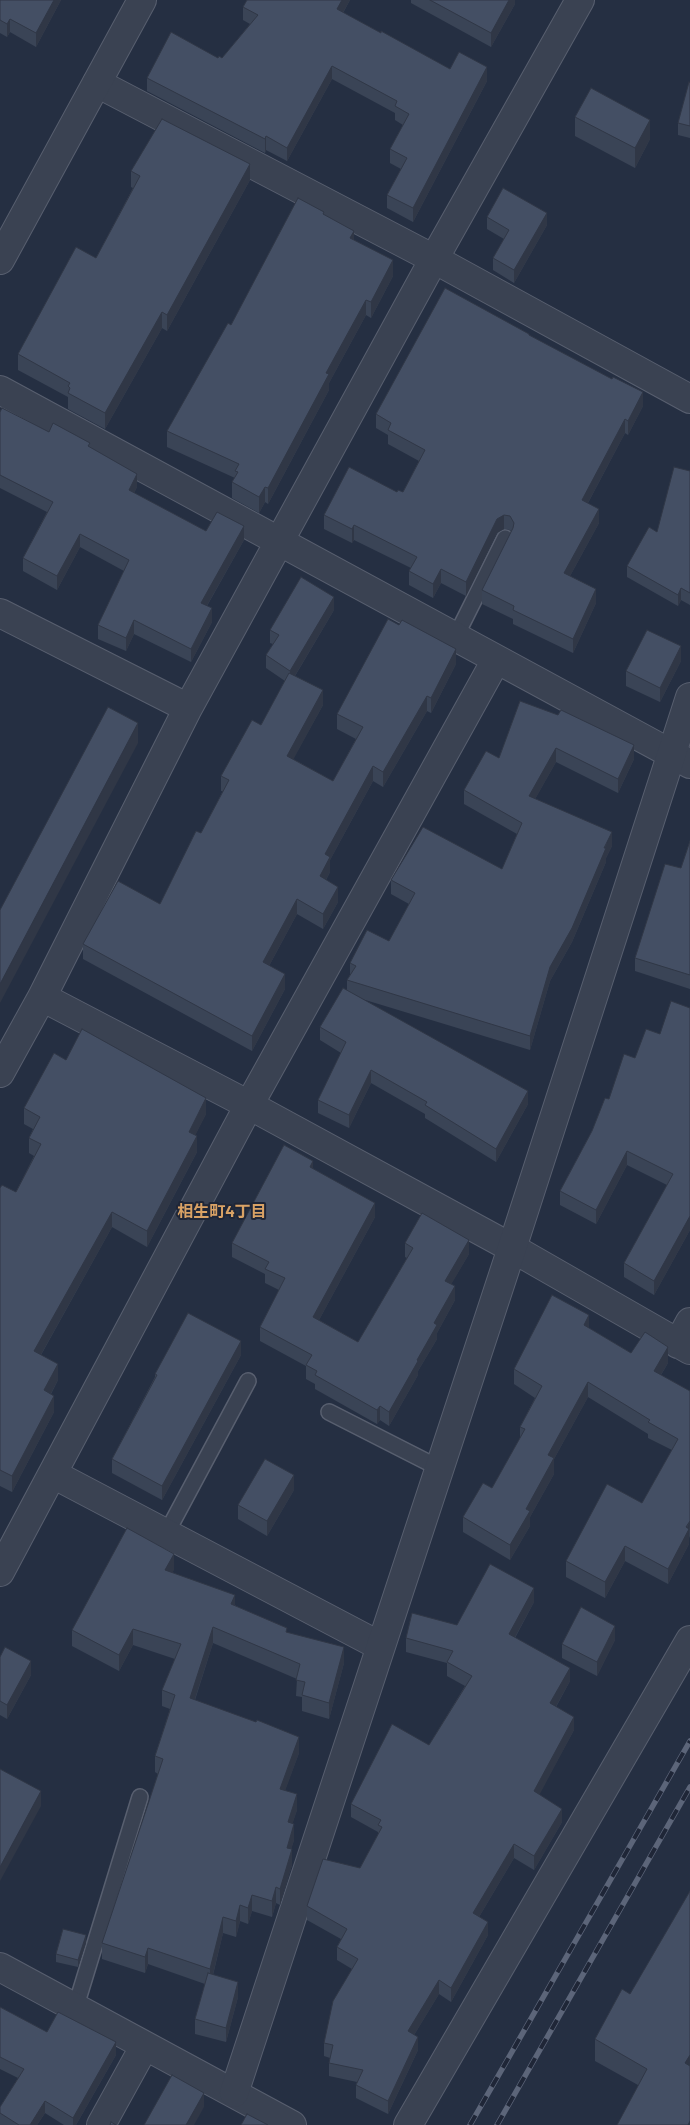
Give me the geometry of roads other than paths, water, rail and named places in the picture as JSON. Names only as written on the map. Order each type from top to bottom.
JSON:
[{"type":"street","points":[[0,260],[142,0]]},
{"type":"street","points":[[0,1074],[42,997],[188,708],[434,259],[580,0]]},
{"type":"street","points":[[98,83],[434,259],[690,399]]},
{"type":"street","points":[[0,390],[681,760]]},
{"type":"street","points":[[0,613],[188,708]]},
{"type":"street","points":[[2,1562],[54,1474],[249,1105],[496,660]]},
{"type":"street","points":[[234,2093],[512,1248],[681,760],[690,697]]},
{"type":"street","points":[[42,997],[249,1105],[512,1248],[686,1339]]},
{"type":"street","points":[[54,1474],[380,1646]]},
{"type":"street","points":[[408,2125],[690,1640]]},
{"type":"street","points":[[0,1967],[144,2047],[292,2125]]},
{"type":"street","points":[[102,2125],[144,2047]]},
{"type":"lane","points":[[455,638],[505,538]]},
{"type":"lane","points":[[166,1534],[248,1381]]},
{"type":"lane","points":[[329,1412],[439,1468]]},
{"type":"lane","points":[[75,2009],[140,1797]]},
{"type":"railway","points":[[470,2125],[690,1741]]},
{"type":"railway","points":[[497,2125],[690,1787]]},
{"type":"district","name":"相生町4丁目","points":[[222,1212]]}]
